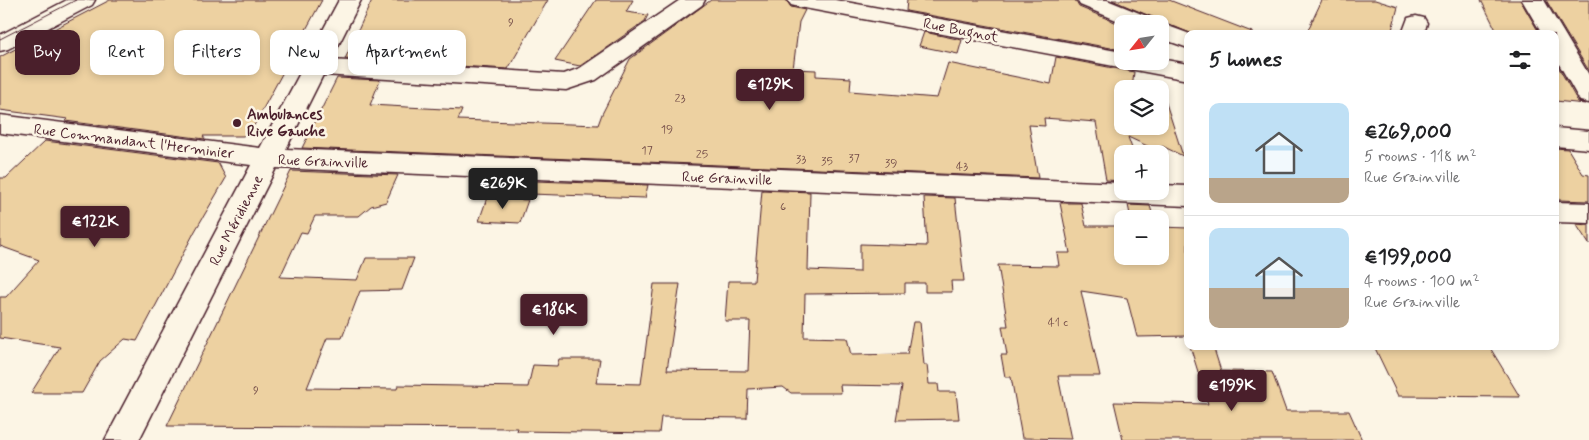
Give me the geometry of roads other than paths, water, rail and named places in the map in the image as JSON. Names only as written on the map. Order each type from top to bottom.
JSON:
[{"type":"street","points":[[0,25],[51,0]]},
{"type":"street","points":[[0,44],[84,0]]},
{"type":"street","name":"Rue Méridienne","points":[[335,30],[350,0]]},
{"type":"street","points":[[338,68],[566,82],[588,74],[694,0]]},
{"type":"street","name":"Rue Bugnot","points":[[799,0],[1114,59]]},
{"type":"street","points":[[1088,0],[1124,15]]},
{"type":"street","points":[[1533,0],[1551,30]]},
{"type":"street","points":[[1169,34],[1184,39]]},
{"type":"street","points":[[1559,44],[1589,95]]},
{"type":"street","points":[[1169,69],[1184,71]]},
{"type":"street","name":"Rue Méridienne","points":[[122,440],[312,75]]},
{"type":"street","name":"Rue Commandant l'Herminier","points":[[0,124],[267,158]]},
{"type":"street","points":[[1559,137],[1589,140]]},
{"type":"street","name":"Rue Grainville","points":[[267,158],[1184,196]]},
{"type":"street","points":[[1559,212],[1589,213]]},
{"type":"tram line","points":[[0,39],[76,0]]},
{"type":"place","name":"Ambulances Rive Gauche","points":[[237,123]]}]
